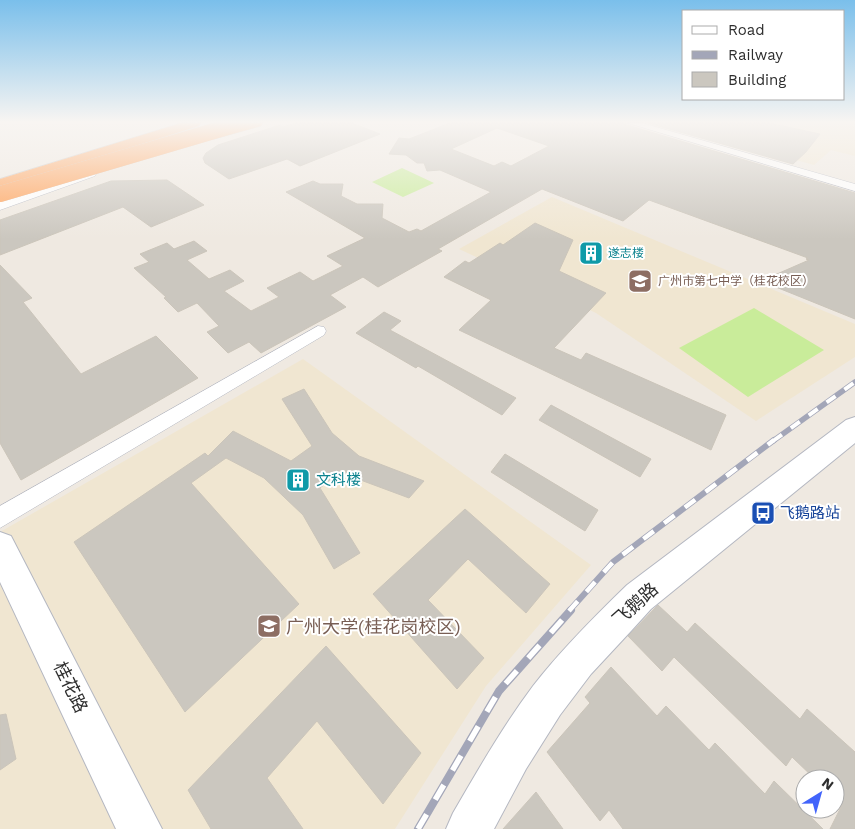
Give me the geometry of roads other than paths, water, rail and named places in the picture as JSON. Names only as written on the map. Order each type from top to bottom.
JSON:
[{"type":"highway","points":[[0,184],[70,162]]},
{"type":"highway","points":[[0,193],[103,162]]},
{"type":"highway","points":[[0,193],[108,162]]},
{"type":"highway","points":[[0,202],[128,162]]},
{"type":"street","points":[[0,193],[99,162]]},
{"type":"street","points":[[0,206],[128,162]]},
{"type":"street","points":[[765,162],[855,188]]},
{"type":"street","points":[[0,518],[318,331]]},
{"type":"street","name":"飞鹅路","points":[[469,829],[500,774],[558,685],[616,620],[639,597],[855,428]]},
{"type":"street","name":"桂花路","points":[[0,547],[140,829]]},
{"type":"railway","points":[[773,441],[855,382]]},
{"type":"railway","points":[[569,611],[613,562],[774,440]]},
{"type":"railway","points":[[418,829],[499,691],[571,610]]},
{"type":"place","name":"遂志楼","points":[[591,253]]},
{"type":"place","name":"广州市第七中学（桂花校区）","points":[[640,281]]},
{"type":"place","name":"文科楼","points":[[298,480]]},
{"type":"place","name":"飞鹅路站","points":[[763,513]]},
{"type":"place","name":"广州大学(桂花岗校区)","points":[[269,626]]}]
